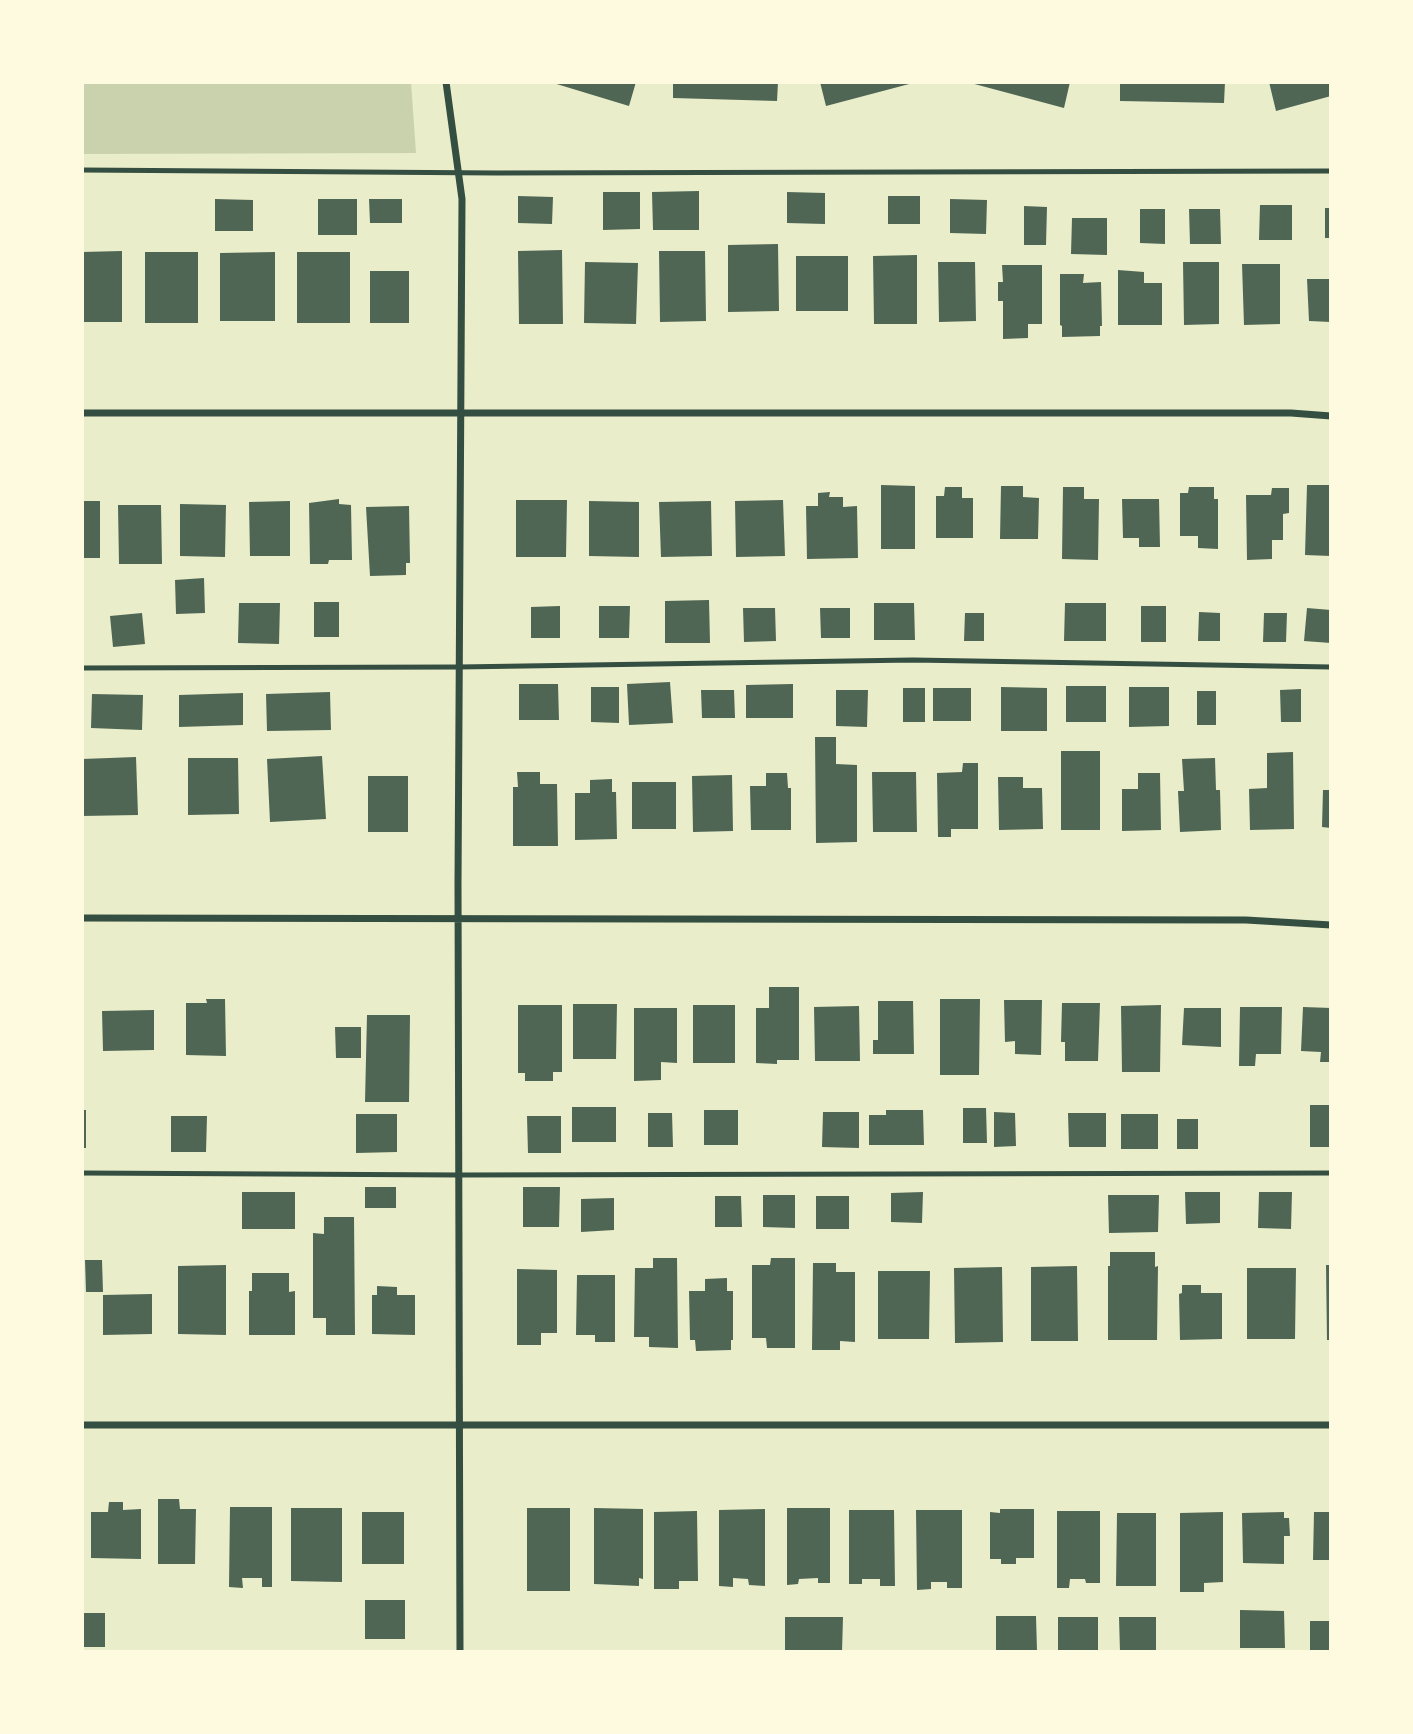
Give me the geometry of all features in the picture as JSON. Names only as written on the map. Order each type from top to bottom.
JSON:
[{"type":"street","points":[[446,82],[462,200],[459,667],[460,1652]]},
{"type":"street","points":[[82,413],[1291,413],[1331,416]]},
{"type":"street","points":[[82,918],[1246,920],[1331,925]]},
{"type":"street","points":[[82,1425],[1331,1425]]},
{"type":"lane","points":[[82,170],[458,173],[1331,171]]},
{"type":"lane","points":[[82,668],[459,667],[913,660],[1331,667]]},
{"type":"lane","points":[[82,1172],[460,1175],[1331,1173]]},
{"type":"green space","points":[[82,82],[411,82],[416,153],[82,154]]},
{"type":"building","points":[[550,82],[636,82],[629,106]]},
{"type":"building","points":[[673,82],[778,82],[777,101],[673,98]]},
{"type":"building","points":[[820,82],[913,82],[913,83],[826,106]]},
{"type":"building","points":[[967,82],[1070,82],[1064,108]]},
{"type":"building","points":[[1120,82],[1225,82],[1224,103],[1120,101]]},
{"type":"building","points":[[1269,82],[1331,82],[1331,96],[1276,111]]},
{"type":"building","points":[[699,191],[699,230],[653,230],[652,192]]},
{"type":"building","points":[[603,192],[640,192],[640,229],[603,230]]},
{"type":"building","points":[[787,192],[825,193],[825,224],[787,223]]},
{"type":"building","points":[[518,196],[553,197],[552,224],[518,223]]},
{"type":"building","points":[[888,196],[920,196],[920,224],[888,224]]},
{"type":"building","points":[[215,199],[253,200],[253,231],[215,231]]},
{"type":"building","points":[[318,199],[357,199],[357,235],[318,235]]},
{"type":"building","points":[[369,199],[402,199],[402,223],[370,223]]},
{"type":"building","points":[[950,199],[987,200],[986,234],[950,233]]},
{"type":"building","points":[[1260,205],[1292,205],[1292,240],[1259,240]]},
{"type":"building","points":[[1024,206],[1047,207],[1046,245],[1024,245]]},
{"type":"building","points":[[1325,208],[1331,208],[1331,238],[1325,238]]},
{"type":"building","points":[[1140,209],[1165,209],[1165,244],[1140,243]]},
{"type":"building","points":[[1189,209],[1220,209],[1221,244],[1190,244]]},
{"type":"building","points":[[1072,218],[1107,218],[1107,255],[1071,254]]},
{"type":"building","points":[[778,244],[779,311],[728,312],[728,245]]},
{"type":"building","points":[[562,250],[563,324],[519,324],[518,251]]},
{"type":"building","points":[[122,251],[122,322],[82,322],[82,252]]},
{"type":"building","points":[[659,251],[705,251],[706,321],[660,322]]},
{"type":"building","points":[[145,252],[198,252],[198,323],[145,323]]},
{"type":"building","points":[[275,252],[275,321],[220,321],[220,253]]},
{"type":"building","points":[[297,252],[350,252],[350,323],[297,323]]},
{"type":"building","points":[[917,255],[917,324],[874,324],[873,256]]},
{"type":"building","points":[[796,256],[848,256],[848,311],[796,311]]},
{"type":"building","points":[[585,262],[638,263],[636,324],[584,323]]},
{"type":"building","points":[[938,262],[975,262],[976,321],[939,322]]},
{"type":"building","points":[[1183,262],[1219,262],[1219,324],[1184,325]]},
{"type":"building","points":[[1242,264],[1280,264],[1280,324],[1244,325]]},
{"type":"building","points":[[1002,265],[1042,265],[1042,324],[1028,324],[1028,338],[1003,339],[1003,301],[998,301],[998,282],[1003,282]]},
{"type":"building","points":[[1118,270],[1144,272],[1144,283],[1162,283],[1162,325],[1118,325]]},
{"type":"building","points":[[370,271],[409,271],[409,323],[370,323]]},
{"type":"building","points":[[1060,274],[1084,274],[1083,283],[1101,282],[1100,336],[1062,337]]},
{"type":"building","points":[[1307,279],[1331,279],[1331,322],[1309,321]]},
{"type":"building","points":[[881,485],[915,486],[915,549],[881,549]]},
{"type":"building","points":[[1307,485],[1331,485],[1331,556],[1305,555]]},
{"type":"building","points":[[1001,486],[1023,486],[1023,497],[1039,498],[1038,539],[1000,539]]},
{"type":"building","points":[[945,487],[962,487],[962,498],[973,498],[973,538],[936,538],[936,496],[944,496]]},
{"type":"building","points":[[1063,487],[1084,487],[1084,499],[1099,499],[1098,560],[1062,559]]},
{"type":"building","points":[[1189,487],[1214,487],[1214,499],[1218,499],[1218,549],[1198,548],[1198,536],[1180,536],[1180,493],[1188,493]]},
{"type":"building","points":[[1272,488],[1289,488],[1289,513],[1283,514],[1283,540],[1272,540],[1272,559],[1247,560],[1246,495],[1271,495]]},
{"type":"building","points":[[830,492],[829,497],[843,497],[843,507],[857,506],[858,558],[807,559],[806,506],[818,506],[818,493]]},
{"type":"building","points":[[339,499],[339,504],[351,505],[352,560],[329,560],[328,564],[310,564],[309,503]]},
{"type":"building","points":[[1122,499],[1159,499],[1160,547],[1139,547],[1139,538],[1123,538]]},
{"type":"building","points":[[516,500],[567,500],[566,557],[516,557]]},
{"type":"building","points":[[783,500],[785,556],[736,557],[735,501]]},
{"type":"building","points":[[82,501],[100,501],[100,558],[82,558]]},
{"type":"building","points":[[290,501],[290,556],[250,556],[249,502]]},
{"type":"building","points":[[589,501],[639,502],[639,557],[589,556]]},
{"type":"building","points":[[711,501],[712,556],[661,557],[659,502]]},
{"type":"building","points":[[180,504],[226,505],[225,557],[180,556]]},
{"type":"building","points":[[118,505],[161,505],[162,564],[119,564]]},
{"type":"building","points":[[409,506],[410,563],[406,563],[406,575],[370,576],[366,507]]},
{"type":"building","points":[[204,578],[205,613],[176,614],[175,580]]},
{"type":"building","points":[[709,600],[710,643],[665,643],[665,601]]},
{"type":"building","points":[[314,602],[339,602],[339,637],[314,637]]},
{"type":"building","points":[[239,603],[280,603],[279,644],[238,643]]},
{"type":"building","points":[[874,603],[914,603],[915,640],[874,640]]},
{"type":"building","points":[[1065,603],[1106,603],[1106,641],[1064,641]]},
{"type":"building","points":[[560,606],[560,638],[531,638],[531,607]]},
{"type":"building","points":[[599,606],[630,606],[629,638],[599,638]]},
{"type":"building","points":[[1141,606],[1166,606],[1166,642],[1141,642]]},
{"type":"building","points":[[743,608],[775,608],[776,641],[744,642]]},
{"type":"building","points":[[820,608],[850,608],[850,638],[821,638]]},
{"type":"building","points":[[1307,608],[1331,610],[1331,643],[1304,641]]},
{"type":"building","points":[[1199,612],[1220,613],[1220,641],[1198,641]]},
{"type":"building","points":[[142,613],[145,644],[113,647],[110,616]]},
{"type":"building","points":[[965,613],[984,613],[984,641],[964,641]]},
{"type":"building","points":[[1264,613],[1287,613],[1286,642],[1263,642]]},
{"type":"building","points":[[670,682],[673,723],[629,725],[627,684]]},
{"type":"building","points":[[519,684],[558,684],[559,720],[519,720]]},
{"type":"building","points":[[793,684],[793,718],[746,718],[746,685]]},
{"type":"building","points":[[1066,686],[1106,686],[1106,722],[1066,722]]},
{"type":"building","points":[[591,687],[619,687],[619,723],[591,722]]},
{"type":"building","points":[[1001,687],[1047,688],[1047,731],[1001,731]]},
{"type":"building","points":[[1129,687],[1169,687],[1169,726],[1129,727]]},
{"type":"building","points":[[903,688],[925,688],[925,722],[903,722]]},
{"type":"building","points":[[933,688],[971,688],[971,721],[933,721]]},
{"type":"building","points":[[1301,689],[1301,722],[1281,722],[1280,690]]},
{"type":"building","points":[[701,690],[734,690],[735,718],[702,718]]},
{"type":"building","points":[[836,690],[868,690],[867,727],[836,726]]},
{"type":"building","points":[[1197,691],[1216,691],[1216,725],[1197,725]]},
{"type":"building","points":[[330,692],[331,730],[267,731],[266,694]]},
{"type":"building","points":[[243,693],[243,725],[179,727],[179,695]]},
{"type":"building","points":[[92,694],[143,695],[142,730],[91,728]]},
{"type":"building","points":[[815,737],[836,737],[836,764],[857,765],[857,842],[816,843]]},
{"type":"building","points":[[1061,751],[1100,751],[1100,830],[1061,830]]},
{"type":"building","points":[[1293,752],[1294,829],[1250,830],[1249,789],[1267,788],[1267,753]]},
{"type":"building","points":[[322,756],[326,819],[270,822],[267,759]]},
{"type":"building","points":[[136,757],[138,815],[82,816],[82,759]]},
{"type":"building","points":[[188,758],[238,758],[239,814],[188,815]]},
{"type":"building","points":[[1215,758],[1216,790],[1220,790],[1221,830],[1180,832],[1178,791],[1184,791],[1182,759]]},
{"type":"building","points":[[963,763],[978,763],[978,829],[951,829],[951,837],[938,837],[937,773],[962,772]]},
{"type":"building","points":[[517,772],[540,772],[540,784],[557,784],[558,846],[513,846],[513,787],[518,787]]},
{"type":"building","points":[[872,772],[916,772],[917,832],[873,832]]},
{"type":"building","points":[[766,773],[787,773],[788,788],[791,788],[791,830],[751,830],[750,786],[766,786]]},
{"type":"building","points":[[1138,773],[1160,773],[1161,830],[1122,831],[1122,789],[1138,789]]},
{"type":"building","points":[[732,775],[733,831],[693,832],[692,776]]},
{"type":"building","points":[[368,776],[408,776],[408,832],[368,832]]},
{"type":"building","points":[[998,777],[1023,777],[1023,788],[1042,788],[1043,829],[999,830]]},
{"type":"building","points":[[612,779],[612,792],[616,792],[617,839],[575,840],[575,793],[590,793],[590,780]]},
{"type":"building","points":[[632,782],[676,782],[676,829],[632,829]]},
{"type":"building","points":[[1323,790],[1331,790],[1331,828],[1322,827]]},
{"type":"building","points":[[769,987],[799,987],[799,1060],[777,1060],[777,1064],[756,1063],[756,1008],[769,1008]]},
{"type":"building","points":[[206,999],[225,999],[226,1056],[186,1055],[186,1003],[207,1003]]},
{"type":"building","points":[[940,999],[980,999],[979,1075],[940,1075]]},
{"type":"building","points":[[1004,1000],[1042,1000],[1041,1055],[1015,1054],[1015,1041],[1005,1042]]},
{"type":"building","points":[[878,1001],[913,1001],[914,1054],[873,1054],[873,1040],[878,1040]]},
{"type":"building","points":[[1062,1003],[1100,1003],[1098,1061],[1065,1061],[1065,1042],[1061,1042]]},
{"type":"building","points":[[573,1004],[617,1004],[616,1059],[573,1059]]},
{"type":"building","points":[[518,1005],[562,1005],[562,1072],[553,1072],[553,1081],[525,1081],[525,1073],[518,1073]]},
{"type":"building","points":[[693,1005],[735,1005],[735,1063],[693,1063]]},
{"type":"building","points":[[1161,1005],[1160,1072],[1122,1072],[1121,1006]]},
{"type":"building","points":[[859,1006],[860,1061],[815,1061],[814,1007]]},
{"type":"building","points":[[1240,1007],[1282,1007],[1281,1054],[1256,1054],[1255,1066],[1239,1066]]},
{"type":"building","points":[[1303,1007],[1331,1008],[1331,1062],[1320,1062],[1321,1052],[1301,1051]]},
{"type":"building","points":[[634,1008],[677,1008],[677,1063],[661,1062],[661,1080],[634,1081]]},
{"type":"building","points":[[1184,1008],[1221,1008],[1221,1047],[1182,1045]]},
{"type":"building","points":[[154,1010],[154,1050],[103,1051],[102,1011]]},
{"type":"building","points":[[367,1015],[410,1015],[409,1102],[365,1102]]},
{"type":"building","points":[[335,1027],[361,1027],[361,1058],[336,1058]]},
{"type":"building","points":[[1310,1105],[1331,1105],[1331,1147],[1310,1147]]},
{"type":"building","points":[[572,1107],[616,1107],[616,1142],[572,1142]]},
{"type":"building","points":[[963,1108],[986,1108],[987,1143],[963,1143]]},
{"type":"building","points":[[82,1110],[86,1110],[86,1148],[82,1148]]},
{"type":"building","points":[[704,1110],[738,1110],[738,1145],[704,1145]]},
{"type":"building","points":[[886,1110],[923,1110],[924,1145],[869,1145],[869,1115],[886,1115]]},
{"type":"building","points":[[823,1112],[859,1112],[859,1148],[822,1147]]},
{"type":"building","points":[[994,1112],[1015,1113],[1016,1146],[994,1147]]},
{"type":"building","points":[[648,1113],[672,1113],[673,1147],[648,1147]]},
{"type":"building","points":[[1068,1113],[1106,1113],[1106,1147],[1069,1147]]},
{"type":"building","points":[[356,1114],[397,1114],[397,1152],[356,1153]]},
{"type":"building","points":[[1121,1114],[1158,1114],[1158,1149],[1121,1149]]},
{"type":"building","points":[[171,1116],[207,1116],[206,1152],[171,1152]]},
{"type":"building","points":[[527,1116],[561,1116],[561,1153],[528,1153]]},
{"type":"building","points":[[1177,1119],[1198,1119],[1198,1149],[1177,1149]]},
{"type":"building","points":[[365,1187],[396,1187],[396,1208],[365,1208]]},
{"type":"building","points":[[523,1187],[560,1187],[559,1227],[523,1227]]},
{"type":"building","points":[[242,1192],[295,1192],[295,1229],[242,1229]]},
{"type":"building","points":[[923,1192],[922,1223],[891,1222],[891,1193]]},
{"type":"building","points":[[1185,1192],[1220,1192],[1220,1223],[1186,1224]]},
{"type":"building","points":[[1259,1192],[1292,1192],[1291,1229],[1258,1228]]},
{"type":"building","points":[[763,1195],[795,1195],[795,1228],[763,1227]]},
{"type":"building","points":[[1108,1195],[1159,1195],[1158,1232],[1109,1233]]},
{"type":"building","points":[[715,1196],[741,1196],[742,1227],[715,1227]]},
{"type":"building","points":[[816,1196],[849,1196],[849,1229],[816,1229]]},
{"type":"building","points":[[614,1198],[614,1230],[581,1232],[581,1199]]},
{"type":"building","points":[[324,1217],[354,1217],[355,1335],[326,1335],[326,1318],[313,1318],[313,1233],[324,1234]]},
{"type":"building","points":[[1110,1252],[1155,1252],[1155,1267],[1158,1266],[1157,1340],[1108,1340]]},
{"type":"building","points":[[653,1258],[677,1258],[678,1348],[649,1347],[649,1337],[634,1337],[635,1268],[653,1268]]},
{"type":"building","points":[[771,1258],[795,1258],[795,1348],[767,1348],[766,1338],[752,1338],[752,1265],[770,1265]]},
{"type":"building","points":[[85,1260],[102,1260],[103,1292],[86,1292]]},
{"type":"building","points":[[813,1263],[836,1263],[836,1272],[855,1272],[855,1342],[840,1341],[840,1350],[812,1350]]},
{"type":"building","points":[[226,1265],[226,1335],[178,1334],[178,1266]]},
{"type":"building","points":[[1326,1265],[1331,1265],[1331,1340],[1327,1340]]},
{"type":"building","points":[[1077,1266],[1078,1341],[1031,1341],[1031,1267]]},
{"type":"building","points":[[1002,1267],[1003,1342],[955,1343],[954,1268]]},
{"type":"building","points":[[1247,1268],[1296,1268],[1295,1339],[1247,1339]]},
{"type":"building","points":[[517,1269],[557,1270],[557,1333],[541,1333],[541,1345],[517,1345]]},
{"type":"building","points":[[878,1271],[930,1271],[929,1339],[878,1339]]},
{"type":"building","points":[[252,1273],[289,1273],[289,1292],[295,1291],[295,1335],[249,1335],[249,1291],[252,1291]]},
{"type":"building","points":[[577,1275],[615,1275],[615,1342],[595,1342],[595,1335],[576,1335]]},
{"type":"building","points":[[727,1278],[727,1291],[733,1291],[731,1350],[696,1351],[695,1340],[690,1340],[689,1291],[705,1291],[705,1279]]},
{"type":"building","points":[[1182,1285],[1201,1285],[1201,1293],[1222,1293],[1222,1339],[1180,1340],[1179,1294],[1182,1293]]},
{"type":"building","points":[[377,1286],[397,1287],[397,1295],[415,1295],[415,1335],[372,1334],[372,1295],[377,1295]]},
{"type":"building","points":[[152,1294],[152,1334],[103,1335],[103,1295]]},
{"type":"building","points":[[158,1499],[179,1499],[180,1509],[196,1509],[195,1564],[158,1564]]},
{"type":"building","points":[[109,1502],[123,1502],[123,1510],[141,1509],[141,1559],[91,1558],[91,1512],[108,1512]]},
{"type":"building","points":[[230,1507],[272,1507],[272,1587],[262,1587],[262,1578],[242,1578],[243,1588],[229,1587]]},
{"type":"building","points":[[291,1508],[342,1508],[342,1582],[291,1581]]},
{"type":"building","points":[[527,1508],[570,1508],[570,1591],[527,1591]]},
{"type":"building","points":[[594,1508],[643,1509],[643,1579],[639,1578],[639,1586],[594,1584]]},
{"type":"building","points":[[787,1508],[830,1508],[830,1583],[818,1583],[818,1578],[799,1579],[798,1584],[787,1585]]},
{"type":"building","points":[[765,1509],[765,1586],[749,1585],[748,1579],[733,1578],[733,1587],[719,1586],[719,1510]]},
{"type":"building","points":[[1000,1509],[1034,1509],[1034,1558],[1016,1558],[1016,1564],[1001,1564],[1001,1559],[990,1559],[990,1512],[1000,1513]]},
{"type":"building","points":[[849,1510],[894,1510],[895,1586],[880,1586],[880,1579],[862,1579],[862,1584],[849,1584]]},
{"type":"building","points":[[916,1510],[962,1510],[962,1588],[947,1588],[947,1582],[931,1582],[931,1589],[917,1590]]},
{"type":"building","points":[[697,1511],[698,1581],[679,1581],[679,1589],[654,1589],[654,1512]]},
{"type":"building","points":[[1057,1511],[1100,1511],[1100,1583],[1070,1579],[1069,1588],[1057,1588]]},
{"type":"building","points":[[362,1512],[404,1512],[404,1564],[362,1564]]},
{"type":"building","points":[[1223,1512],[1223,1582],[1204,1583],[1204,1592],[1180,1592],[1180,1513]]},
{"type":"building","points":[[1284,1512],[1284,1518],[1289,1518],[1290,1536],[1284,1536],[1284,1564],[1243,1563],[1242,1513]]},
{"type":"building","points":[[1314,1512],[1331,1512],[1331,1560],[1313,1560]]},
{"type":"building","points":[[1117,1513],[1156,1513],[1156,1586],[1116,1586]]},
{"type":"building","points":[[365,1600],[405,1600],[405,1639],[365,1639]]},
{"type":"building","points":[[1240,1610],[1284,1611],[1285,1648],[1240,1648]]},
{"type":"building","points":[[84,1613],[105,1613],[105,1647],[84,1647]]},
{"type":"building","points":[[996,1616],[1036,1616],[1037,1651],[996,1650]]},
{"type":"building","points":[[785,1617],[843,1617],[842,1652],[785,1652]]},
{"type":"building","points":[[1058,1617],[1098,1617],[1098,1651],[1058,1651]]},
{"type":"building","points":[[1119,1617],[1156,1617],[1156,1652],[1120,1652]]},
{"type":"building","points":[[1310,1621],[1331,1621],[1331,1652],[1310,1652]]}]
